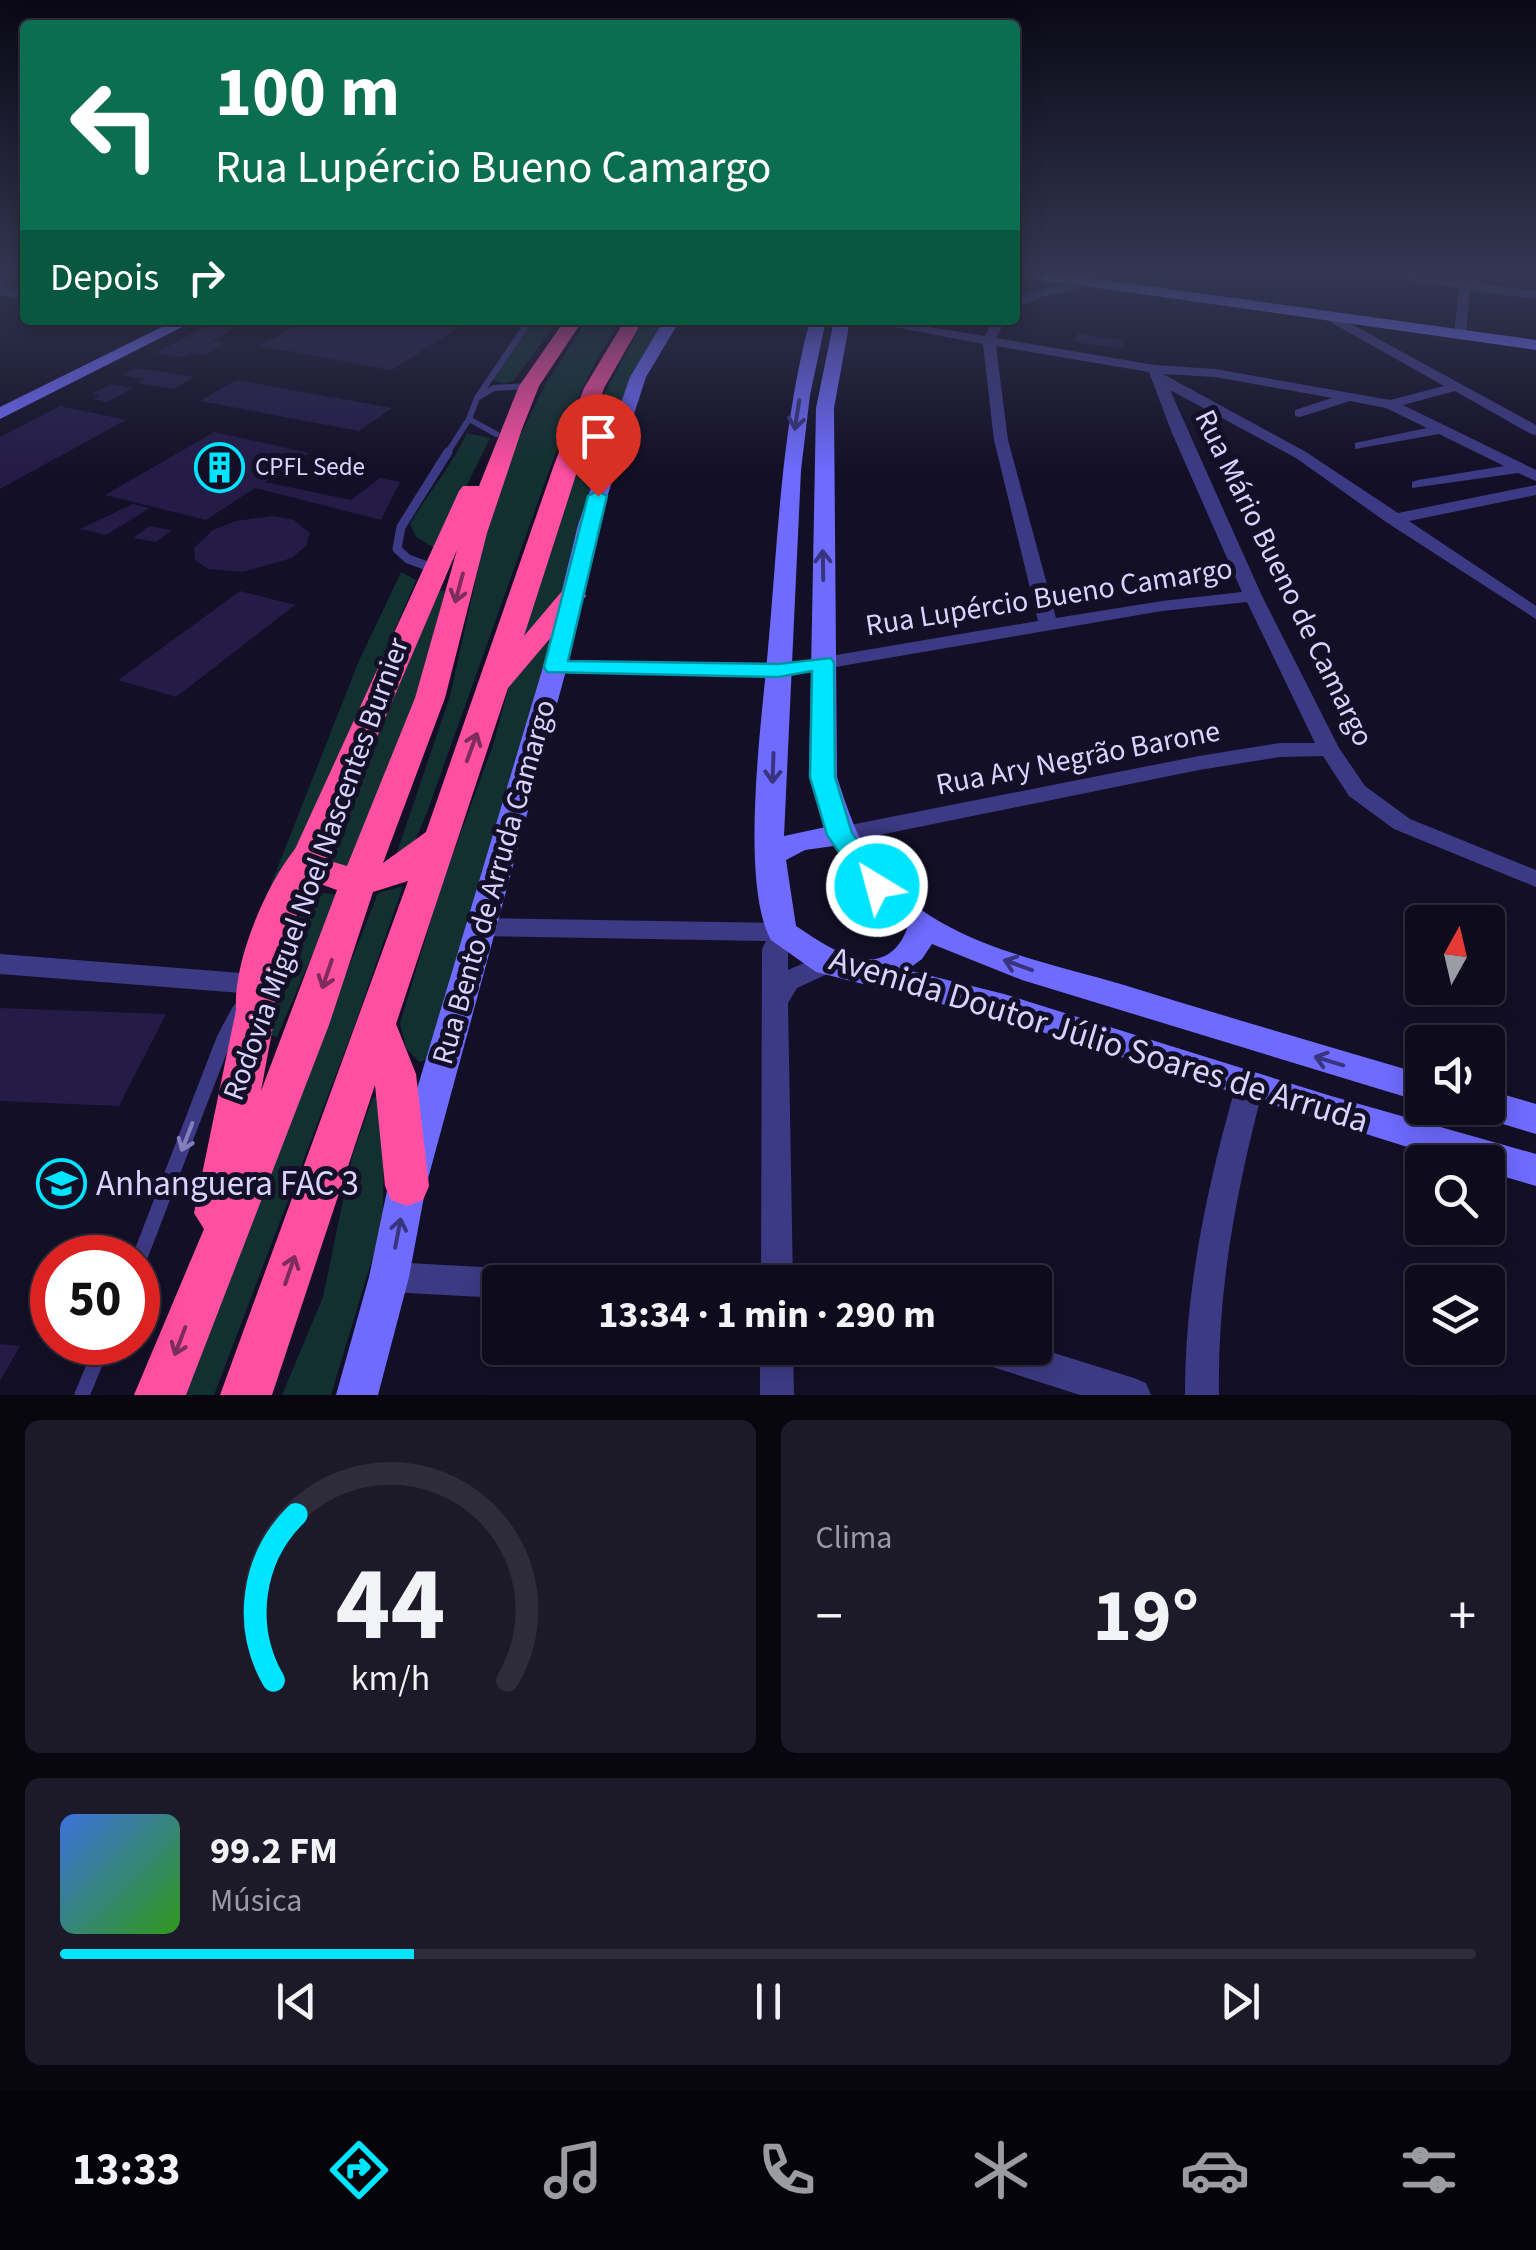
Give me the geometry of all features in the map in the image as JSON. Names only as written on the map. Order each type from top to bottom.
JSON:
[{"type":"highway","name":"Rodovia Miguel Noel Nascentes Burnier","points":[[160,1395],[309,1025],[358,882],[430,698],[504,431],[560,341]]},
{"type":"highway","points":[[246,1395],[594,388],[622,341]]},
{"type":"highway","points":[[208,1268],[234,1109],[256,1010],[254,984],[292,878],[310,854],[401,651],[433,568],[504,431]]},
{"type":"highway","points":[[492,691],[572,596]]},
{"type":"highway","points":[[310,854],[316,869],[337,880],[358,882],[381,878],[415,862],[439,838]]},
{"type":"highway","points":[[375,1022],[395,1074],[407,1186]]},
{"type":"main road","points":[[0,414],[140,341]]},
{"type":"main road","name":"Rua Bento de Arruda Camargo","points":[[356,1395],[389,1277],[407,1186],[484,927],[555,667],[588,525],[638,376],[659,341]]},
{"type":"main road","points":[[782,932],[771,887],[770,855],[778,671],[793,444],[814,341]]},
{"type":"main road","points":[[770,855],[799,841],[847,847],[823,777],[825,408],[838,341]]},
{"type":"main road","points":[[1506,341],[1536,345]]},
{"type":"main road","name":"Avenida Doutor Júlio Soares de Arruda","points":[[847,847],[901,910],[1018,965],[1405,1083]]},
{"type":"main road","points":[[869,972],[898,964],[910,954],[924,924]]},
{"type":"main road","name":"Avenida Doutor Júlio Soares de Arruda","points":[[782,932],[827,963],[1004,1007],[1536,1170]]},
{"type":"main road","points":[[1505,1111],[1536,1119]]},
{"type":"street","points":[[989,341],[1001,440],[1048,625]]},
{"type":"street","points":[[994,341],[1158,374],[1214,372],[1390,404],[1528,472]]},
{"type":"street","points":[[1373,341],[1536,431]]},
{"type":"street","points":[[1158,374],[1270,436],[1536,614]]},
{"type":"street","name":"Rua Mário Bueno de Camargo","points":[[1158,374],[1179,432],[1254,596],[1330,749],[1357,791],[1402,824],[1536,879]]},
{"type":"street","points":[[1390,404],[1455,387]]},
{"type":"street","points":[[1300,413],[1349,397]]},
{"type":"street","points":[[1360,446],[1442,430]]},
{"type":"street","points":[[1418,485],[1528,472]]},
{"type":"street","points":[[1392,518],[1536,490]]},
{"type":"street","name":"Rua Lupércio Bueno Camargo","points":[[555,667],[778,671],[1162,606],[1254,596]]},
{"type":"street","name":"Rua Ary Negrão Barone","points":[[847,847],[1199,764],[1280,750],[1330,749]]},
{"type":"street","points":[[484,927],[782,932],[774,949],[777,1265]]},
{"type":"street","points":[[777,1000],[788,981],[827,963]]},
{"type":"street","points":[[0,964],[254,984]]},
{"type":"street","points":[[1202,1395],[1200,1352],[1229,1158],[1250,1085]]},
{"type":"street","points":[[389,1277],[482,1282]]},
{"type":"street","points":[[777,1365],[777,1395]]},
{"type":"street","points":[[1038,1365],[1134,1395]]},
{"type":"lane","points":[[433,568],[408,559],[398,548],[402,527],[469,419],[477,398],[516,341]]},
{"type":"lane","points":[[477,398],[494,388],[529,386]]},
{"type":"lane","points":[[469,419],[504,431]]},
{"type":"lane","points":[[148,1235],[224,1039],[254,984]]},
{"type":"lane","points":[[82,1395],[94,1365]]},
{"type":"green space","points":[[519,341],[543,341],[513,381],[492,380]]},
{"type":"green space","points":[[573,341],[608,341],[567,421],[426,815],[415,841],[396,855],[450,696],[489,519],[514,448],[546,383]]},
{"type":"green space","points":[[633,341],[653,341],[627,386],[573,546],[563,593],[522,639],[556,522],[593,437],[602,398]]},
{"type":"green space","points":[[467,433],[490,438],[436,549],[416,537],[410,524]]},
{"type":"green space","points":[[401,572],[416,580],[259,948],[242,958],[358,663]]},
{"type":"green space","points":[[435,590],[445,591],[421,686],[351,865],[340,867],[328,859],[326,844]]},
{"type":"green space","points":[[551,629],[545,663],[430,1058],[419,1062],[406,1048],[400,1023],[442,884],[493,745],[510,682]]},
{"type":"green space","points":[[403,886],[354,1027],[214,1395],[180,1395],[378,893]]},
{"type":"green space","points":[[305,890],[338,895],[277,1037],[269,1035]]},
{"type":"green space","points":[[373,1097],[384,1098],[383,1223],[331,1395],[282,1395],[323,1297],[352,1157]]},
{"type":"building","points":[[178,341],[225,343],[205,355],[156,353]]},
{"type":"building","points":[[268,341],[437,341],[392,370],[259,346]]},
{"type":"building","points":[[1074,341],[1124,341],[1120,349]]},
{"type":"building","points":[[136,368],[194,377],[174,389],[137,383],[144,379],[122,375]]},
{"type":"building","name":"CPFL Sede","points":[[236,380],[392,408],[359,431],[200,401]]},
{"type":"building","points":[[112,384],[133,388],[107,402],[94,399],[100,396],[91,394]]},
{"type":"building","points":[[60,406],[126,420],[0,489],[0,437]]},
{"type":"building","name":"CPFL Sede","points":[[214,432],[309,453],[265,482],[351,500],[380,478],[400,482],[381,520],[255,488],[206,520],[105,495]]},
{"type":"building","points":[[133,504],[150,508],[106,535],[80,529]]},
{"type":"building","name":"CPFL Sede","points":[[273,516],[294,520],[310,533],[306,546],[292,558],[243,572],[208,569],[195,560],[194,548],[213,530],[236,521]]},
{"type":"building","points":[[149,526],[172,530],[156,542],[133,538]]},
{"type":"building","points":[[240,591],[295,605],[176,697],[118,680]]},
{"type":"building","points":[[0,1008],[166,1014],[119,1106],[0,1101]]},
{"type":"building","points":[[0,1344],[20,1346],[0,1381]]},
{"type":"place","name":"CPFL Sede","points":[[220,467]]},
{"type":"place","name":"Anhanguera FAC 3","points":[[61,1184]]},
{"type":"route","points":[[598,496],[555,667],[778,671],[823,663],[823,777],[840,835],[877,886]]}]
